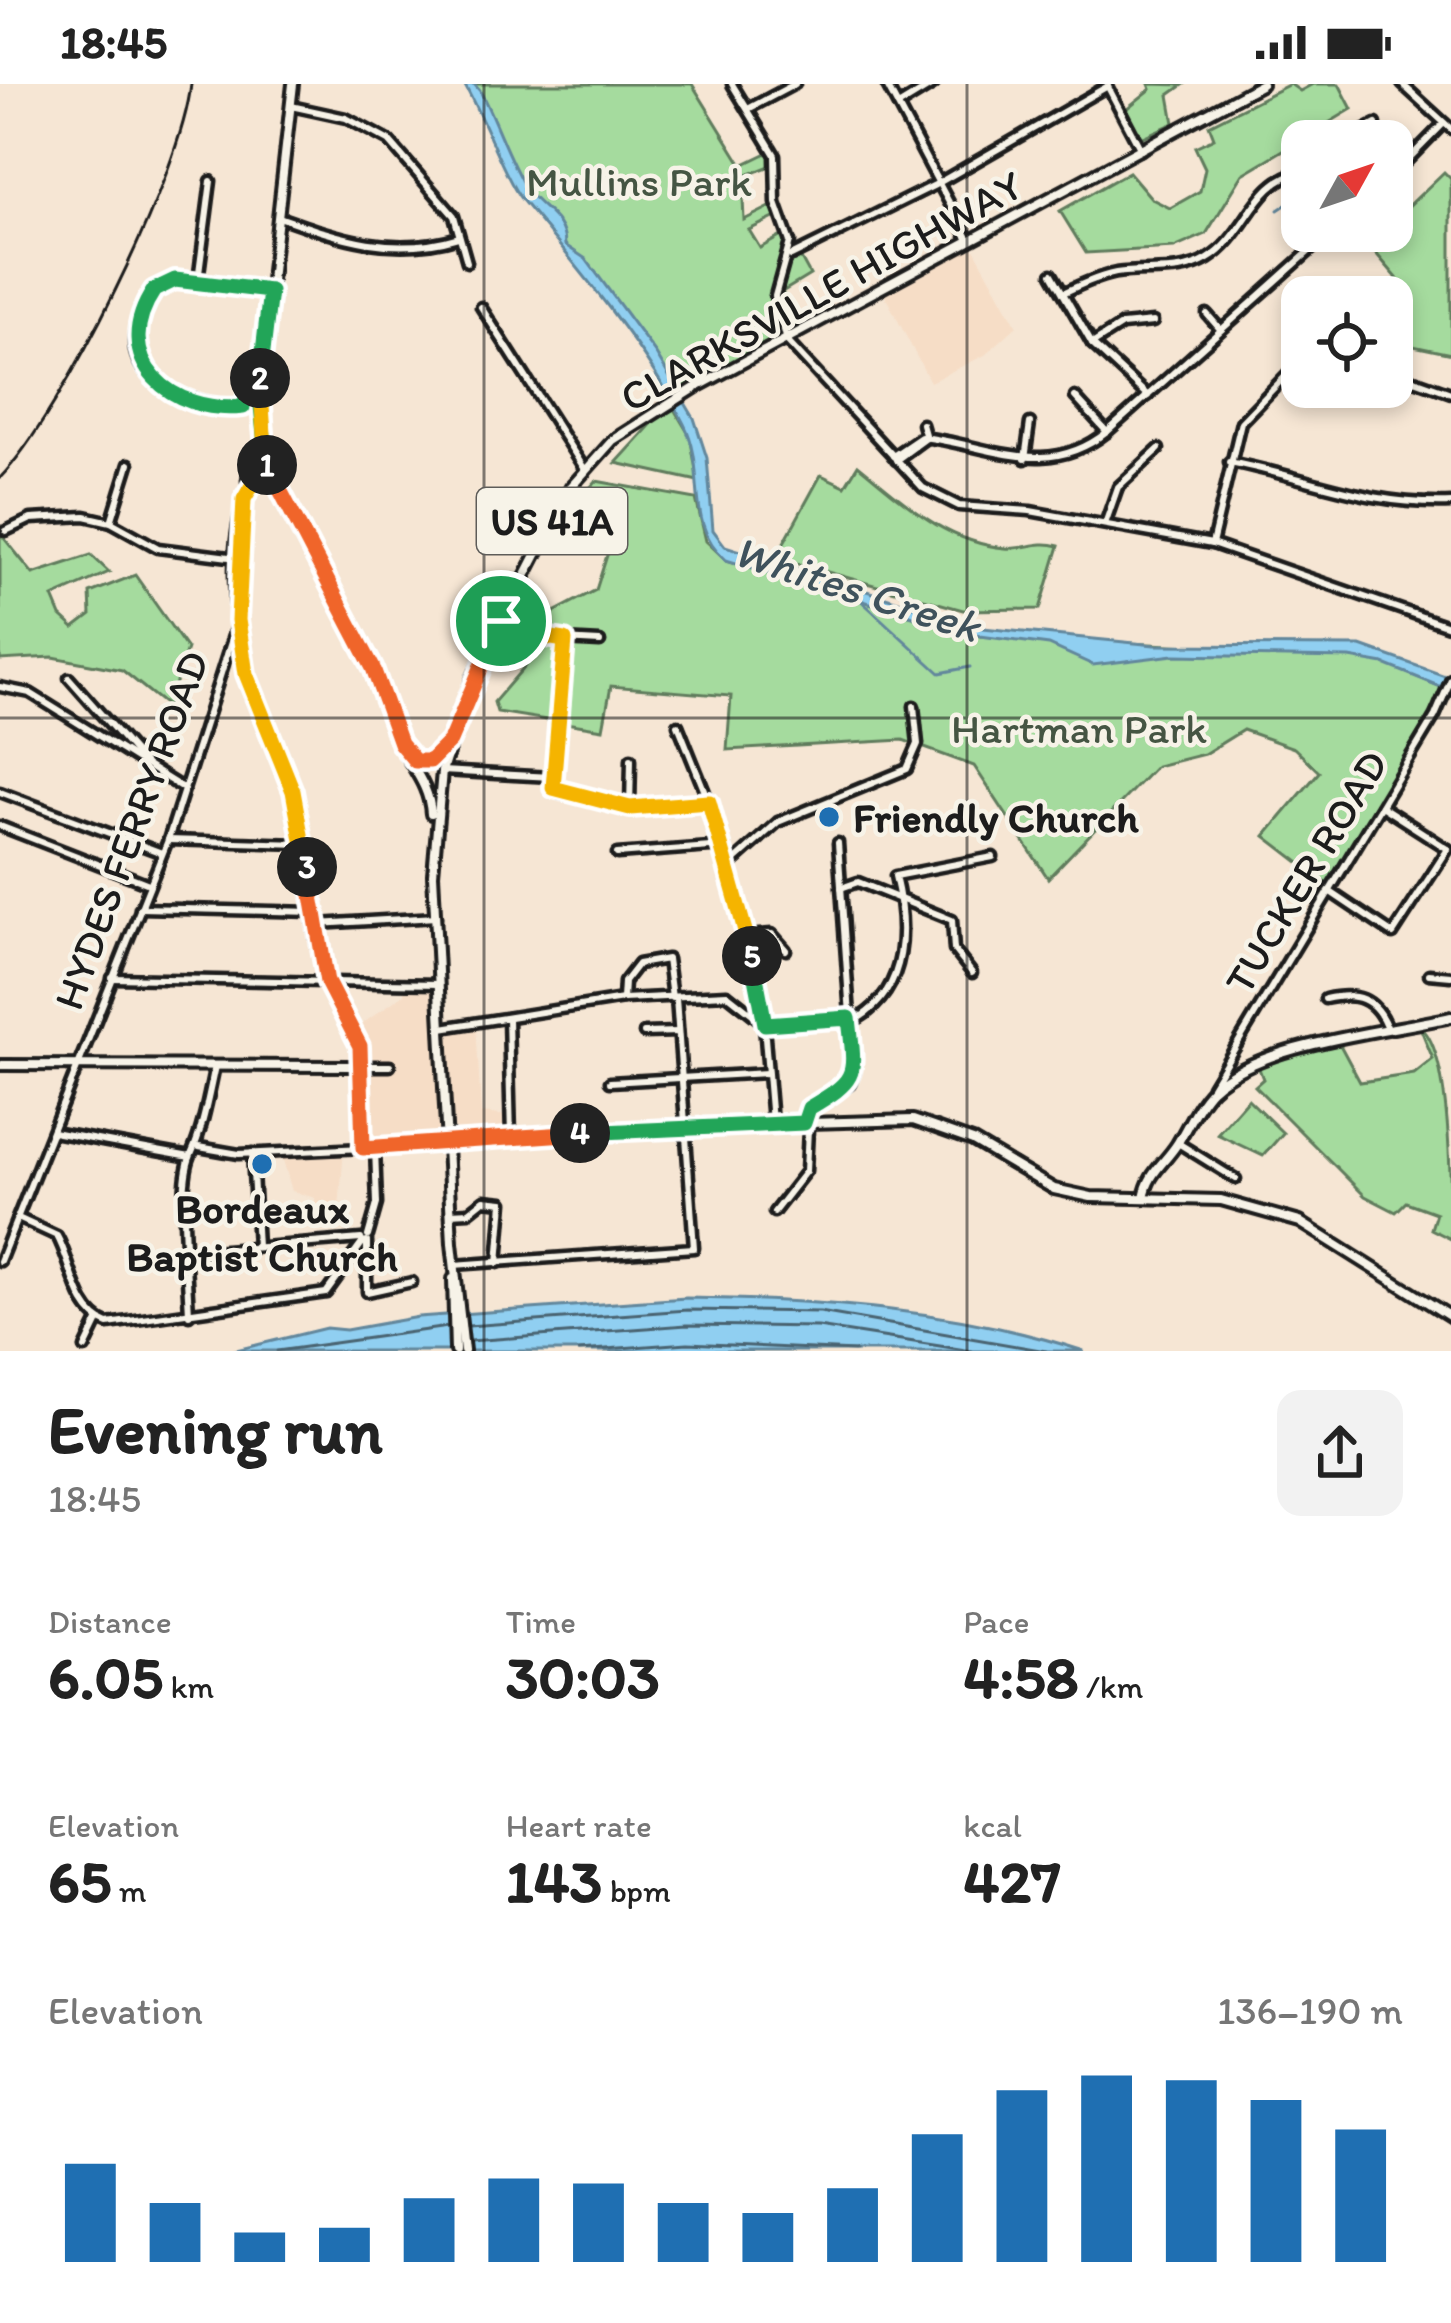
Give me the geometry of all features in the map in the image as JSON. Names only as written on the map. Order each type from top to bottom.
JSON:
[{"type":"main road","points":[[292,84],[259,387],[266,462],[373,668],[409,757],[428,788],[434,834]]},
{"type":"main road","name":"CLARKSVILLE HIGHWAY","points":[[442,771],[501,621],[584,468],[694,388],[1262,84]]},
{"type":"main road","points":[[422,765],[450,741]]},
{"type":"main road","points":[[409,757],[442,771]]},
{"type":"main road","name":"US 41A","points":[[442,771],[434,834],[436,917],[459,1351]]},
{"type":"main road","points":[[1144,1199],[1149,1176],[1177,1143],[1207,1094],[1257,1063],[1451,1017]]},
{"type":"main road","points":[[0,1065],[362,1066],[363,1148],[685,1126],[934,1124],[1054,1189],[1144,1199],[1221,1200],[1300,1222],[1451,1317]]},
{"type":"main road","points":[[349,1066],[362,1081]]},
{"type":"main road","points":[[446,1108],[456,1132],[472,1141]]},
{"type":"main road","points":[[417,1145],[439,1133],[446,1108]]},
{"type":"main road","points":[[364,1114],[371,1140],[391,1147]]},
{"type":"main road","points":[[417,1145],[435,1149],[448,1168],[458,1149],[472,1141]]},
{"type":"street","points":[[732,84],[775,155],[776,203],[788,229],[789,260],[775,296],[787,341],[923,488],[958,506],[1105,524],[1212,544],[1451,627]]},
{"type":"street","points":[[748,110],[795,84]]},
{"type":"street","points":[[886,84],[971,243]]},
{"type":"street","points":[[898,106],[934,84]]},
{"type":"street","points":[[789,260],[1108,85],[1141,150]]},
{"type":"street","points":[[1407,86],[1447,126],[1413,157]]},
{"type":"street","points":[[291,106],[346,118],[388,141],[445,203],[467,262]]},
{"type":"street","points":[[199,281],[211,181]]},
{"type":"street","points":[[1063,293],[1117,273],[1179,269],[1208,260],[1235,237],[1269,187],[1281,182]]},
{"type":"street","points":[[279,217],[366,244],[414,248],[459,237]]},
{"type":"street","points":[[894,458],[926,438],[1025,459],[1078,452],[1107,433],[1309,252]]},
{"type":"street","points":[[1052,274],[1092,344],[1148,396]]},
{"type":"street","points":[[259,387],[249,391],[243,407],[218,406],[163,391],[144,370],[137,334],[149,297],[175,280],[270,291]]},
{"type":"street","points":[[481,307],[584,468]]},
{"type":"street","points":[[1207,314],[1221,330]]},
{"type":"street","points":[[1092,344],[1122,325],[1153,322]]},
{"type":"street","points":[[1212,544],[1236,433],[1252,406],[1281,379]]},
{"type":"street","points":[[1413,379],[1451,393]]},
{"type":"street","points":[[1075,397],[1107,433]]},
{"type":"street","points":[[1025,459],[1030,423]]},
{"type":"street","points":[[922,424],[926,438]]},
{"type":"street","points":[[1105,524],[1118,487],[1159,449]]},
{"type":"street","points":[[251,452],[238,559],[246,674],[293,791],[327,982],[355,1029],[362,1066],[389,1066]]},
{"type":"street","points":[[247,490],[266,462]]},
{"type":"street","points":[[1229,462],[1294,474],[1382,503],[1451,503]]},
{"type":"street","points":[[111,522],[129,464]]},
{"type":"street","points":[[6,532],[32,519],[68,515],[111,522],[158,548],[238,559]]},
{"type":"street","points":[[501,621],[526,634],[600,642]]},
{"type":"street","name":"HYDES FERRY ROAD","points":[[0,1261],[168,840],[239,623]]},
{"type":"street","points":[[565,640],[552,777],[559,792],[630,808],[709,802]]},
{"type":"street","points":[[69,678],[153,773]]},
{"type":"street","name":"TUCKER ROAD","points":[[1207,1094],[1381,806],[1451,679]]},
{"type":"street","points":[[0,687],[30,693],[184,789]]},
{"type":"street","points":[[729,866],[778,823],[908,769],[918,744],[914,706]]},
{"type":"street","points":[[678,725],[724,846],[747,936],[765,1024],[772,1123]]},
{"type":"street","points":[[630,808],[631,759]]},
{"type":"street","points":[[442,771],[552,777]]},
{"type":"street","points":[[0,792],[162,853]]},
{"type":"street","points":[[1329,891],[1393,934],[1449,850],[1381,806]]},
{"type":"street","points":[[0,826],[149,884]]},
{"type":"street","points":[[168,840],[304,844]]},
{"type":"street","points":[[774,1212],[806,1171],[804,1123],[809,1108],[850,1084],[854,1073],[838,843]]},
{"type":"street","points":[[617,854],[724,846]]},
{"type":"street","points":[[442,1028],[623,999],[727,994],[765,1024],[865,1015],[902,959],[895,876],[993,857]]},
{"type":"street","points":[[842,888],[858,882],[952,920],[956,954],[972,973]]},
{"type":"street","points":[[140,908],[315,912]]},
{"type":"street","points":[[318,924],[436,917]]},
{"type":"street","points":[[747,936],[772,934],[786,950]]},
{"type":"street","points":[[454,1265],[694,1248],[678,1032],[667,959],[638,964],[623,985],[623,999]]},
{"type":"street","points":[[1429,974],[1451,976]]},
{"type":"street","points":[[112,978],[440,984]]},
{"type":"street","points":[[1325,999],[1360,996],[1376,1007],[1388,1032]]},
{"type":"street","points":[[508,1018],[511,1138]]},
{"type":"street","points":[[644,1033],[678,1032]]},
{"type":"street","points":[[189,1315],[190,1157],[199,1147],[215,1064]]},
{"type":"street","points":[[610,1082],[767,1073]]},
{"type":"street","points":[[53,1132],[190,1157]]},
{"type":"street","points":[[1177,1143],[1236,1179]]},
{"type":"street","points":[[199,1147],[252,1153],[363,1148]]},
{"type":"street","points":[[98,1321],[122,1324],[326,1293],[365,1240],[377,1204],[375,1148]]},
{"type":"street","points":[[252,1153],[257,1247]]},
{"type":"street","points":[[450,1214],[467,1213],[482,1201],[503,1202],[498,1263]]},
{"type":"street","points":[[18,1218],[57,1236],[98,1321]]},
{"type":"street","points":[[187,1252],[365,1240]]},
{"type":"street","points":[[365,1240],[368,1292],[412,1282]]},
{"type":"street","points":[[85,1348],[98,1321]]},
{"type":"shaded area","points":[[971,243],[1017,326],[985,355],[930,382],[883,292]]},
{"type":"shaded area","points":[[404,983],[440,984],[442,1028],[476,1023],[481,1113],[510,1116],[511,1138],[363,1148],[355,1029],[404,994]]},
{"type":"shaded area","points":[[344,1150],[339,1208],[316,1211],[315,1198],[292,1191],[281,1153]]},
{"type":"green space","name":"Mullins Park","points":[[471,84],[692,84],[742,165],[771,151],[775,164],[742,177],[744,220],[774,205],[778,216],[749,230],[760,248],[787,233],[810,275],[782,292],[803,329],[677,397],[524,189]]},
{"type":"green space","points":[[1149,84],[1183,85],[1169,95],[1174,123],[1140,138],[1126,109],[1151,89]]},
{"type":"green space","points":[[1290,84],[1300,91],[1313,84],[1339,84],[1352,109],[1334,120],[1281,120],[1281,151],[1243,174],[1206,234],[1174,248],[1086,253],[1060,211],[1129,172],[1152,199],[1170,208],[1200,191],[1205,168],[1195,147],[1214,138],[1209,125]]},
{"type":"green space","points":[[1444,172],[1451,179],[1451,354],[1413,346],[1413,276],[1395,276],[1375,252],[1413,252],[1413,202]]},
{"type":"green space","points":[[674,409],[690,436],[698,481],[616,463],[658,417]]},
{"type":"green space","points":[[858,465],[926,518],[963,538],[1005,548],[1059,546],[1040,609],[963,610],[788,561],[782,546],[821,475],[845,486]]},
{"type":"green space","name":"Hartman Park","points":[[596,481],[696,499],[706,541],[726,560],[980,636],[1298,651],[1379,661],[1444,688],[1330,886],[1265,836],[1319,772],[1294,748],[1243,730],[1204,754],[1156,766],[1048,878],[974,766],[903,740],[727,750],[731,696],[611,686],[603,729],[497,712],[494,702],[544,644],[554,612],[596,590],[622,508],[587,491]]},
{"type":"green space","points":[[0,533],[33,574],[91,555],[109,572],[53,597],[61,616],[74,628],[91,615],[90,593],[135,575],[187,649],[168,707],[122,670],[53,657],[0,660]]},
{"type":"green space","points":[[1420,1027],[1430,1040],[1443,1090],[1451,1239],[1431,1229],[1436,1213],[1406,1202],[1396,1212],[1365,1196],[1255,1086],[1263,1079],[1257,1063],[1339,1043],[1360,1082],[1414,1074],[1433,1059]]},
{"type":"green space","points":[[1248,1099],[1283,1133],[1263,1156],[1217,1134]]},
{"type":"water","name":"Whites Creek","points":[[464,84],[474,84],[480,91],[527,190],[557,221],[565,245],[586,259],[656,354],[694,418],[707,458],[713,530],[725,546],[983,628],[1155,645],[1361,646],[1451,678],[1451,691],[1384,664],[1350,658],[1174,655],[1093,665],[1049,645],[980,636],[726,560],[705,530],[695,460],[684,424],[609,308],[516,191]]},
{"type":"water","points":[[686,1298],[787,1301],[937,1316],[1084,1351],[232,1351],[326,1328],[346,1330],[418,1317]]},
{"type":"waterway","name":"Whites Creek","points":[[856,596],[940,673],[970,667]]},
{"type":"railway","points":[[0,478],[55,402],[115,290],[166,174],[191,84]]},
{"type":"place","name":"Friendly Church","points":[[829,817]]},
{"type":"place","name":"Bordeaux Baptist Church","points":[[262,1164]]},
{"type":"route","points":[[501,621],[466,693],[450,741],[430,761],[422,765],[415,761],[400,743],[373,668],[266,462],[259,387],[249,391],[246,403],[238,409],[163,391],[144,370],[137,334],[154,290],[175,280],[270,291],[259,387],[261,436],[266,462],[252,478],[244,499],[238,620],[246,674],[293,791],[327,982],[357,1035],[363,1148],[667,1127],[804,1123],[809,1108],[850,1084],[854,1073],[849,1018],[765,1024],[761,989],[709,802],[630,808],[553,788],[565,640],[526,634],[501,621]]}]
